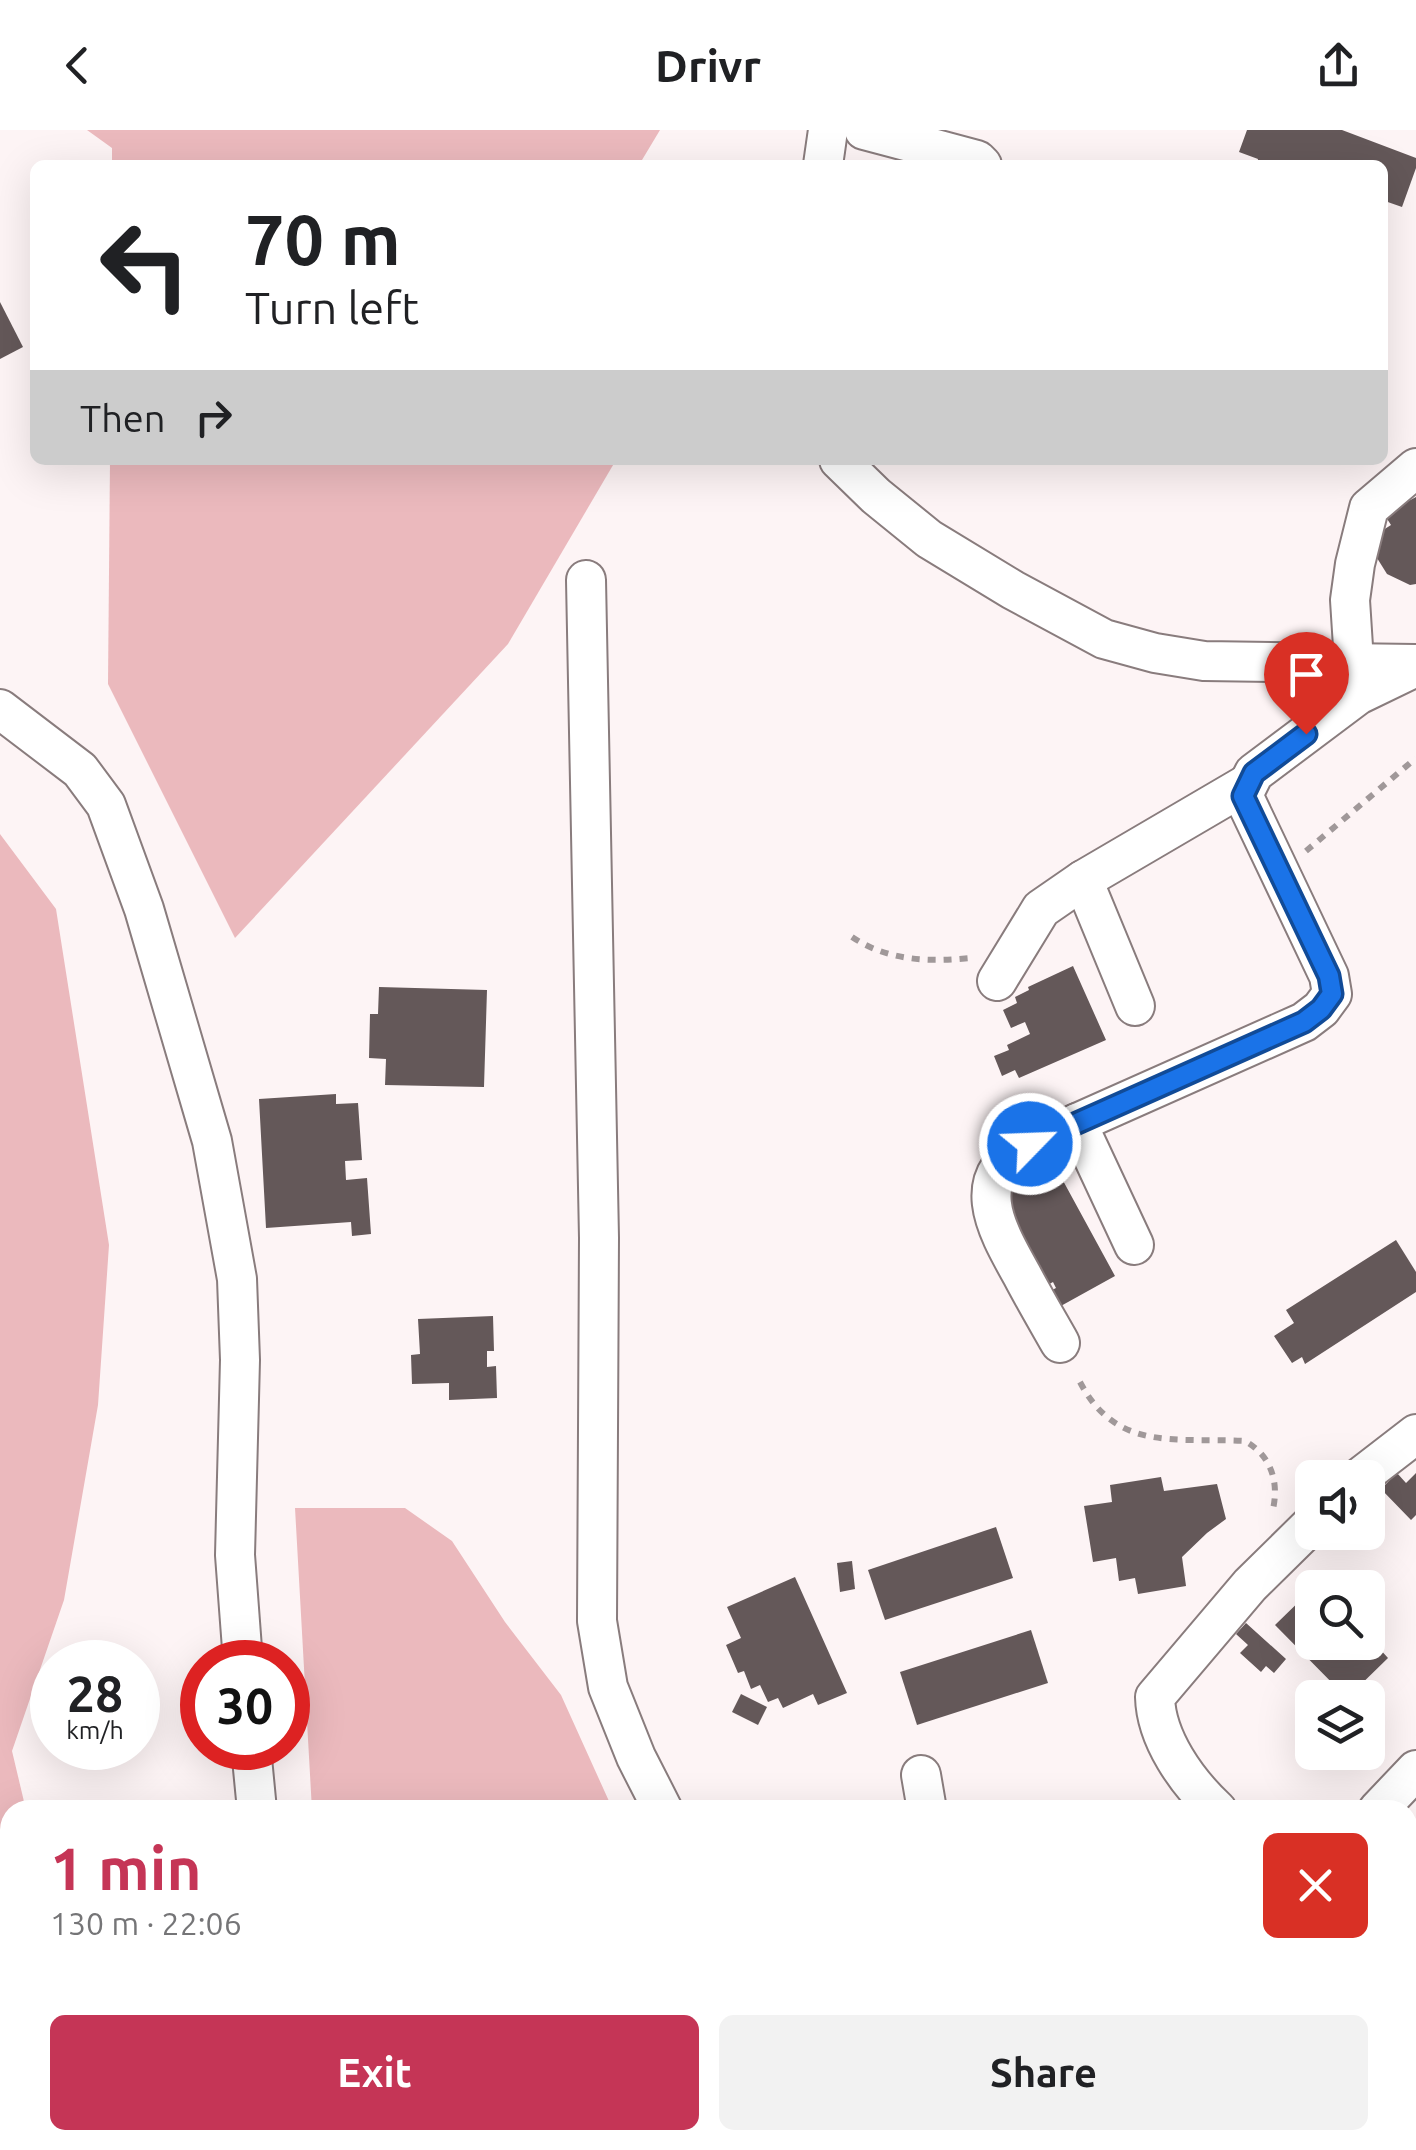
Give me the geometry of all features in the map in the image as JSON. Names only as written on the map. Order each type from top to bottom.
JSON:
[{"type":"street","points":[[824,160],[828,130]]},
{"type":"street","points":[[864,130],[976,160]]},
{"type":"street","points":[[844,465],[929,539],[1012,590],[1104,639],[1204,661],[1416,665]]},
{"type":"street","points":[[1354,662],[1350,600],[1370,508],[1416,468]]},
{"type":"street","points":[[586,580],[599,1238],[598,1620],[608,1687],[658,1800]]},
{"type":"street","points":[[1060,1343],[996,1229],[991,1201],[1002,1162],[1014,1152],[1304,1022],[1321,1009],[1332,994],[1329,976],[1243,796],[1254,773],[1358,695],[1416,665]]},
{"type":"street","points":[[0,710],[80,770],[106,805],[144,909],[212,1141],[237,1278],[240,1360],[235,1555],[241,1640]]},
{"type":"street","points":[[1004,968],[1041,909],[1082,880],[1247,784]]},
{"type":"street","points":[[1082,880],[1135,1006]]},
{"type":"street","points":[[1077,1124],[1134,1245]]},
{"type":"street","points":[[1383,1460],[1416,1434]]},
{"type":"street","points":[[1207,1800],[1194,1788],[1166,1738],[1155,1714],[1155,1697],[1250,1586],[1295,1541]]},
{"type":"street","points":[[253,1770],[256,1800]]},
{"type":"street","points":[[1388,1800],[1416,1770]]},
{"type":"path","points":[[1280,873],[1416,758]]},
{"type":"path","points":[[852,937],[874,952],[930,962],[1004,968]]},
{"type":"path","points":[[1080,1382],[1092,1406],[1130,1433],[1245,1442],[1257,1448],[1272,1465],[1274,1504],[1269,1526]]},
{"type":"shaded area","points":[[87,130],[660,130],[642,160],[112,160],[112,148]]},
{"type":"shaded area","points":[[110,465],[613,465],[508,644],[235,938],[108,684]]},
{"type":"shaded area","points":[[0,834],[56,909],[109,1245],[98,1405],[64,1600],[50,1640],[30,1640],[30,1699],[12,1751],[24,1800],[0,1800]]},
{"type":"shaded area","points":[[295,1508],[405,1508],[452,1541],[505,1622],[561,1695],[608,1800],[311,1800],[310,1640],[302,1640]]},
{"type":"building","points":[[1247,130],[1342,130],[1416,158],[1416,168],[1402,207],[1388,202],[1388,160],[1258,160],[1239,152]]},
{"type":"building","points":[[0,302],[23,347],[0,359]]},
{"type":"building","points":[[1416,497],[1416,584],[1410,585],[1387,574],[1376,548],[1380,532],[1391,525],[1384,514]]},
{"type":"building","points":[[1073,966],[1106,1040],[1019,1078],[1015,1070],[1002,1076],[994,1056],[1030,1034],[1025,1022],[1011,1028],[1003,1010],[1017,1003],[1015,997],[1028,987]]},
{"type":"building","points":[[379,987],[487,990],[484,1087],[385,1085],[386,1059],[369,1058],[370,1014],[378,1014]]},
{"type":"building","points":[[336,1094],[336,1104],[358,1103],[362,1160],[345,1161],[346,1180],[367,1178],[371,1234],[352,1236],[351,1222],[266,1228],[259,1099]]},
{"type":"building","points":[[1049,1155],[1115,1276],[1059,1307],[1050,1291],[1056,1288],[1053,1282],[1040,1289],[1000,1217],[1013,1210],[999,1183]]},
{"type":"building","points":[[1396,1240],[1416,1272],[1416,1292],[1305,1364],[1302,1357],[1292,1363],[1274,1336],[1294,1323],[1286,1310]]},
{"type":"building","points":[[493,1316],[494,1351],[487,1351],[487,1367],[496,1366],[497,1398],[449,1400],[449,1383],[412,1384],[411,1355],[420,1354],[418,1319]]},
{"type":"building","points":[[1397,1473],[1406,1483],[1416,1473],[1416,1515],[1411,1520],[1385,1493],[1385,1485]]},
{"type":"building","points":[[1161,1477],[1164,1491],[1217,1484],[1226,1519],[1182,1557],[1186,1586],[1138,1594],[1135,1578],[1119,1581],[1116,1558],[1093,1562],[1084,1506],[1112,1502],[1110,1485]]},
{"type":"building","points":[[996,1527],[1013,1578],[885,1620],[868,1570]]},
{"type":"building","points":[[852,1561],[855,1589],[840,1592],[837,1563]]},
{"type":"building","points":[[795,1577],[847,1693],[818,1705],[813,1694],[783,1708],[778,1698],[768,1702],[760,1685],[751,1689],[744,1671],[738,1673],[726,1645],[741,1638],[727,1607]]},
{"type":"building","points":[[1295,1606],[1295,1645],[1275,1625]]},
{"type":"building","points":[[1246,1623],[1286,1659],[1274,1673],[1266,1666],[1261,1672],[1240,1653],[1248,1645],[1236,1634]]},
{"type":"building","points":[[1031,1630],[1048,1683],[917,1725],[900,1672]]},
{"type":"building","points":[[1385,1655],[1388,1658],[1365,1680],[1329,1680],[1310,1660],[1385,1660]]},
{"type":"building","points":[[741,1694],[767,1707],[758,1725],[732,1712]]},
{"type":"route","points":[[1030,1144],[1304,1022],[1332,994],[1329,976],[1243,796],[1254,773],[1306,734]]}]
